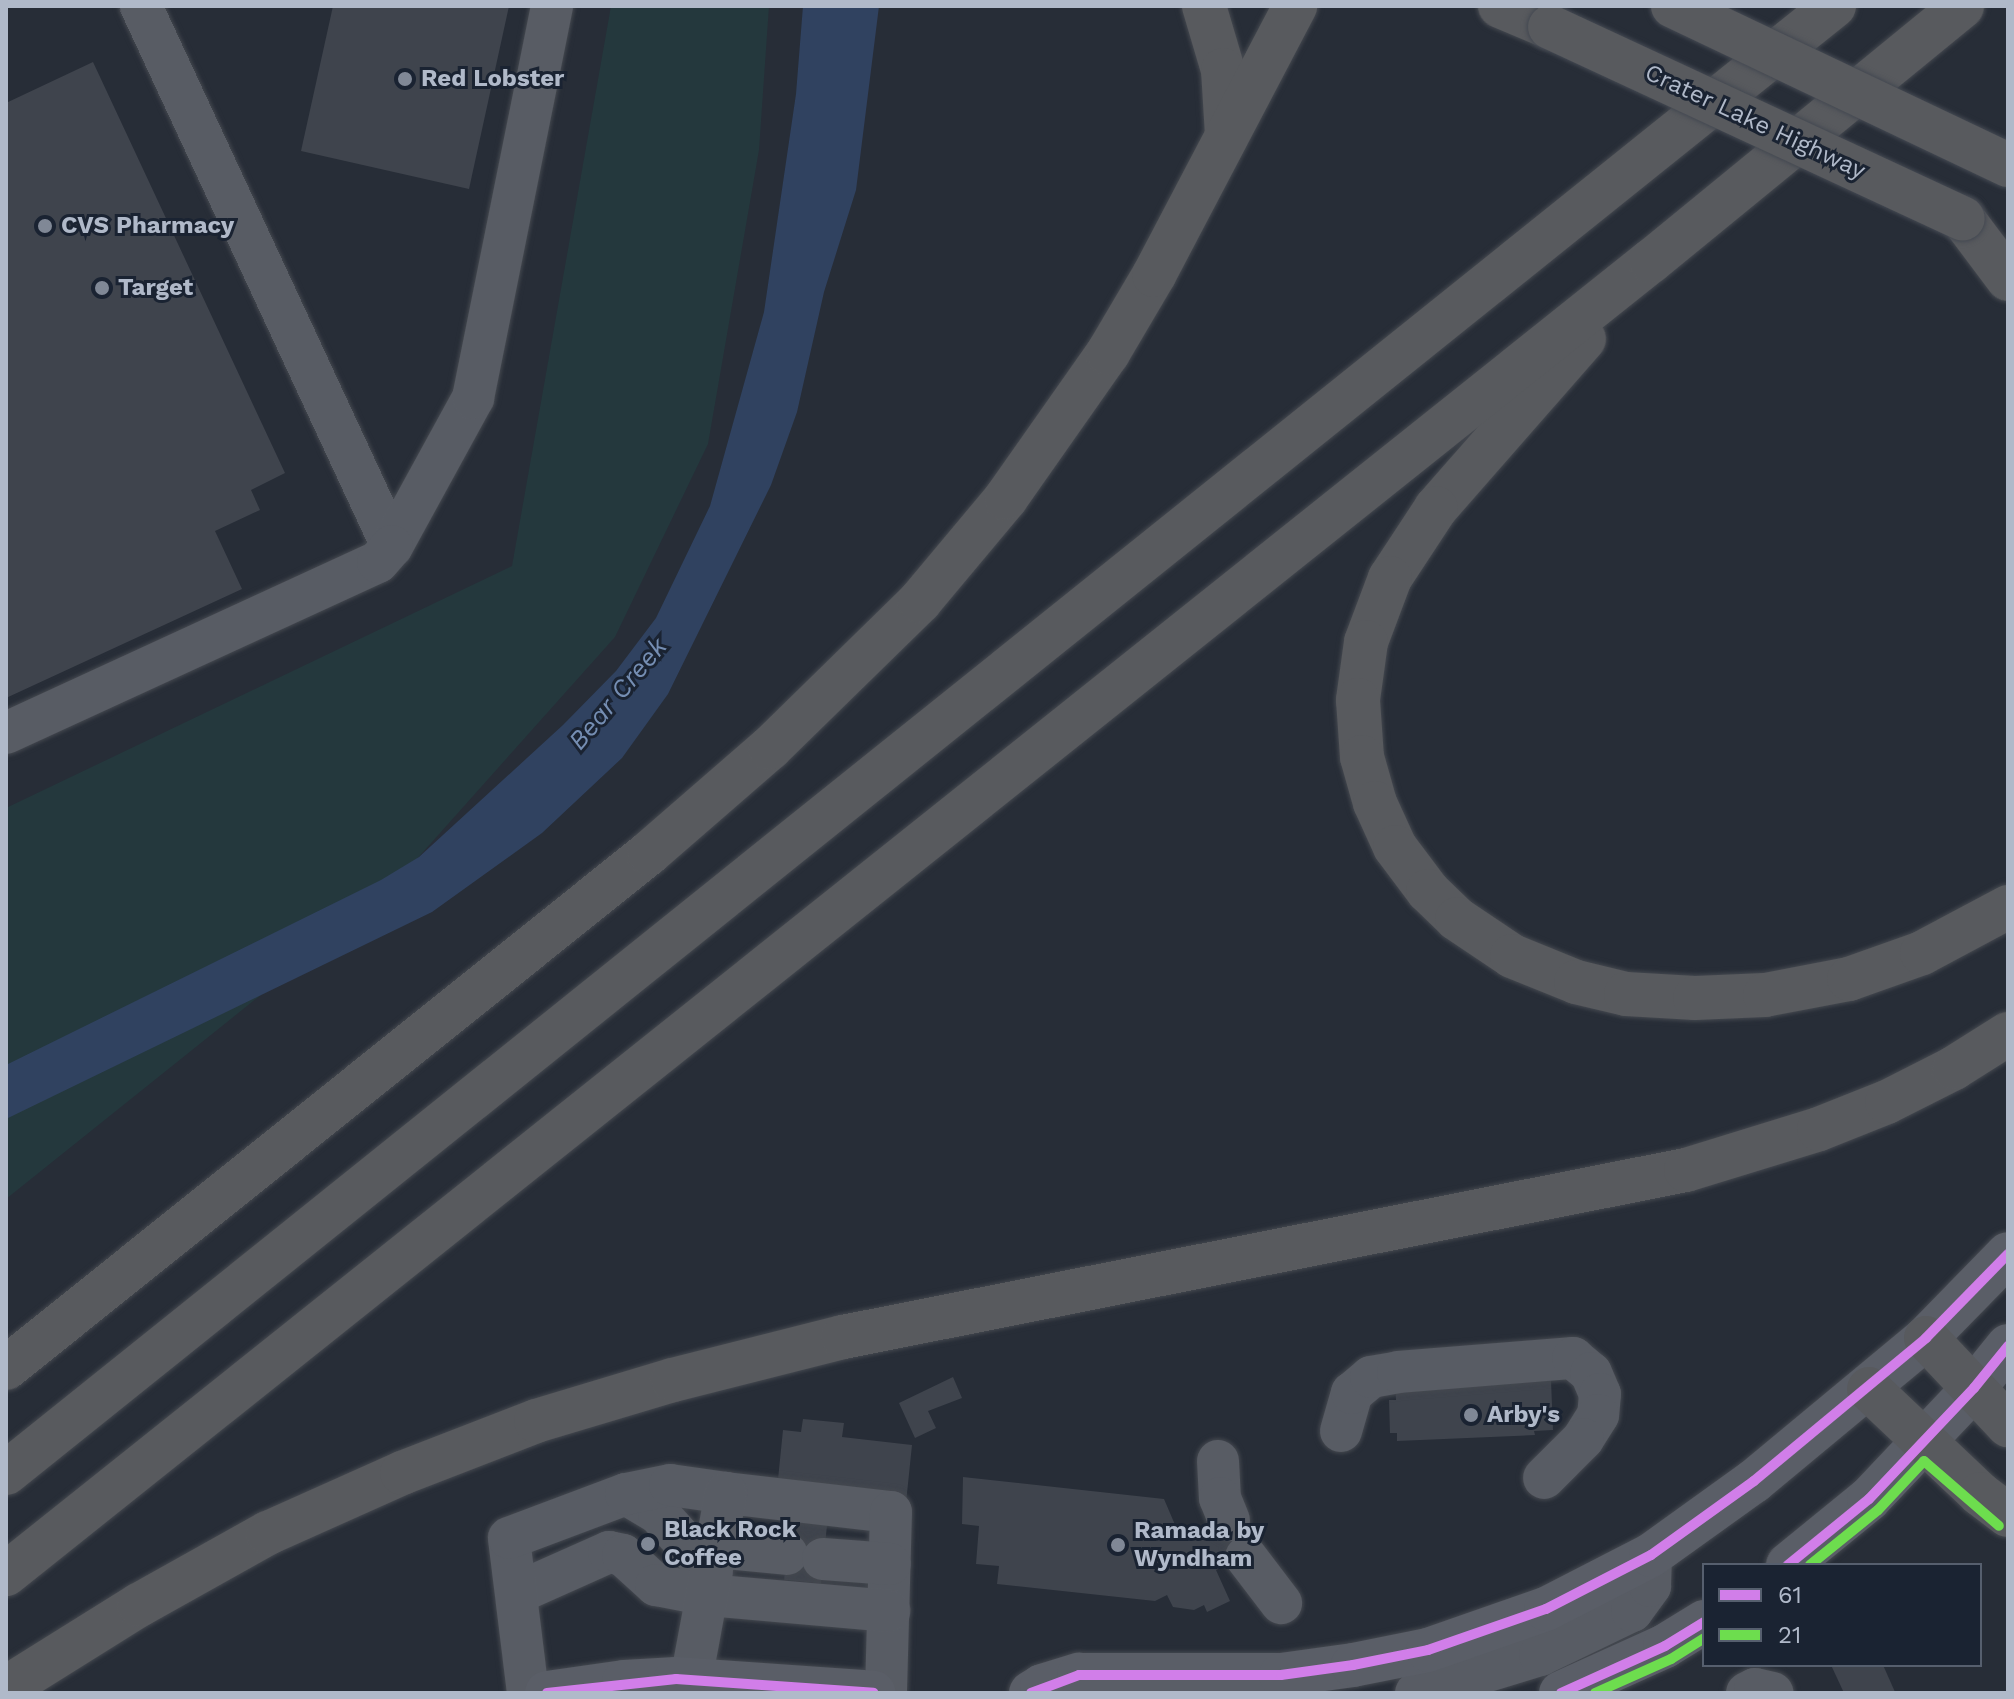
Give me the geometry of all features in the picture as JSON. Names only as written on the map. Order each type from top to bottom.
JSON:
[{"type":"highway","points":[[1204,6],[1223,70],[1227,135]]},
{"type":"highway","points":[[6,1368],[649,853],[770,748],[920,601],[1055,433],[1154,275],[1295,6]]},
{"type":"highway","name":"Crater Lake Highway","points":[[1500,6],[2008,242]]},
{"type":"highway","points":[[1673,6],[2008,165]]},
{"type":"highway","points":[[6,1473],[1834,6]]},
{"type":"highway","points":[[6,1574],[1651,261],[1962,6]]},
{"type":"highway","points":[[1963,219],[2008,279]]},
{"type":"highway","points":[[1651,261],[1436,508],[1390,578],[1366,642],[1358,700],[1362,757],[1375,803],[1395,847],[1428,891],[1457,919],[1512,956],[1576,982],[1626,994],[1695,998],[1765,995],[1849,979],[1922,953],[2008,907]]},
{"type":"highway","points":[[6,1688],[139,1605],[268,1533],[402,1473],[550,1417],[843,1337],[1686,1170],[1819,1129],[1887,1102],[1954,1068],[2008,1034]]},
{"type":"highway","points":[[1926,1338],[2008,1425]]},
{"type":"highway","points":[[1869,1389],[1923,1442],[2008,1515]]},
{"type":"main road","points":[[1031,1693],[1042,1686],[1079,1675],[1278,1684],[1428,1650],[1546,1609],[1651,1555],[1754,1481],[1869,1389],[1926,1338],[2008,1254]]},
{"type":"main road","points":[[1790,1563],[1869,1499],[1974,1388],[2008,1346]]},
{"type":"main road","points":[[1561,1693],[1665,1646],[1702,1623]]},
{"type":"main road","points":[[547,1693],[624,1682],[691,1680],[874,1693]]},
{"type":"lane","points":[[141,6],[392,546]]},
{"type":"lane","points":[[6,733],[378,562],[392,546],[473,398],[552,6]]},
{"type":"lane","points":[[1341,1431],[1352,1393],[1371,1377],[1398,1372],[1573,1358],[1591,1373],[1600,1394],[1598,1415],[1583,1439],[1544,1478]]},
{"type":"lane","points":[[1218,1461],[1220,1498],[1229,1520]]},
{"type":"lane","points":[[528,1693],[509,1538],[626,1494],[670,1485],[891,1512],[886,1693]]},
{"type":"lane","points":[[691,1680],[726,1493]]},
{"type":"lane","points":[[626,1494],[659,1514],[712,1572],[889,1611]]},
{"type":"lane","points":[[517,1593],[609,1552],[623,1555],[656,1585],[805,1556],[890,1564]]},
{"type":"lane","points":[[1416,1693],[1540,1655],[1632,1611],[1650,1586],[1651,1555]]},
{"type":"lane","points":[[1246,1557],[1281,1603]]},
{"type":"lane","points":[[1747,1693],[1755,1689],[1773,1693]]},
{"type":"green space","points":[[611,6],[769,6],[759,150],[708,444],[615,637],[382,898],[6,1199],[6,808],[512,566]]},
{"type":"water","name":"Bear Creek","points":[[803,6],[879,6],[856,190],[824,292],[797,412],[771,485],[668,694],[622,758],[542,833],[432,912],[6,1119],[6,1065],[381,880],[419,857],[563,725],[616,671],[656,618],[710,506],[764,312],[796,94]]},
{"type":"building","name":"Red Lobster","points":[[333,6],[509,6],[469,189],[301,151]]},
{"type":"building","name":"Target","points":[[93,62],[285,473],[251,490],[260,510],[215,531],[242,589],[6,698],[6,103]]},
{"type":"building","points":[[953,1377],[962,1398],[928,1411],[936,1428],[915,1438],[899,1403]]},
{"type":"building","name":"Arby's","points":[[1551,1380],[1553,1430],[1534,1431],[1535,1435],[1397,1441],[1397,1433],[1390,1433],[1389,1400],[1396,1400],[1395,1384]]},
{"type":"building","points":[[803,1419],[844,1423],[842,1437],[912,1445],[906,1503],[777,1489],[783,1430],[801,1432]]},
{"type":"building","name":"Ramada by Wyndham","points":[[963,1477],[1164,1499],[1182,1541],[1244,1513],[1261,1550],[1216,1570],[1230,1601],[1207,1612],[1204,1605],[1194,1610],[1173,1607],[1167,1595],[1155,1601],[997,1584],[999,1566],[976,1564],[979,1526],[962,1524]]},
{"type":"building","points":[[791,1514],[828,1518],[821,1584],[784,1580]]},
{"type":"building","name":"Black Rock Coffee","points":[[660,1525],[669,1536],[637,1562],[628,1551]]},
{"type":"building","points":[[1832,1667],[1884,1667],[1895,1692],[1844,1693]]},
{"type":"transit line","name":"61","points":[[1031,1693],[1079,1675],[1281,1675],[1353,1665],[1428,1650],[1546,1609],[1651,1555],[1754,1481],[1926,1338],[2008,1254]]},
{"type":"transit line","name":"61","points":[[1790,1563],[1869,1499],[1974,1388],[2008,1346]]},
{"type":"transit line","name":"21","points":[[1812,1563],[1878,1510],[1924,1461],[1999,1526]]},
{"type":"transit line","name":"61","points":[[1561,1693],[1665,1646],[1702,1623]]},
{"type":"transit line","name":"21","points":[[1595,1693],[1671,1659],[1702,1639]]},
{"type":"transit line","name":"61","points":[[547,1693],[676,1679],[874,1693]]},
{"type":"place","name":"Red Lobster","points":[[405,79]]},
{"type":"place","name":"CVS Pharmacy","points":[[45,226]]},
{"type":"place","name":"Target","points":[[102,288]]},
{"type":"place","name":"Arby's","points":[[1471,1415]]},
{"type":"place","name":"Black Rock Coffee","points":[[648,1544]]},
{"type":"place","name":"Ramada by Wyndham","points":[[1118,1545]]}]
